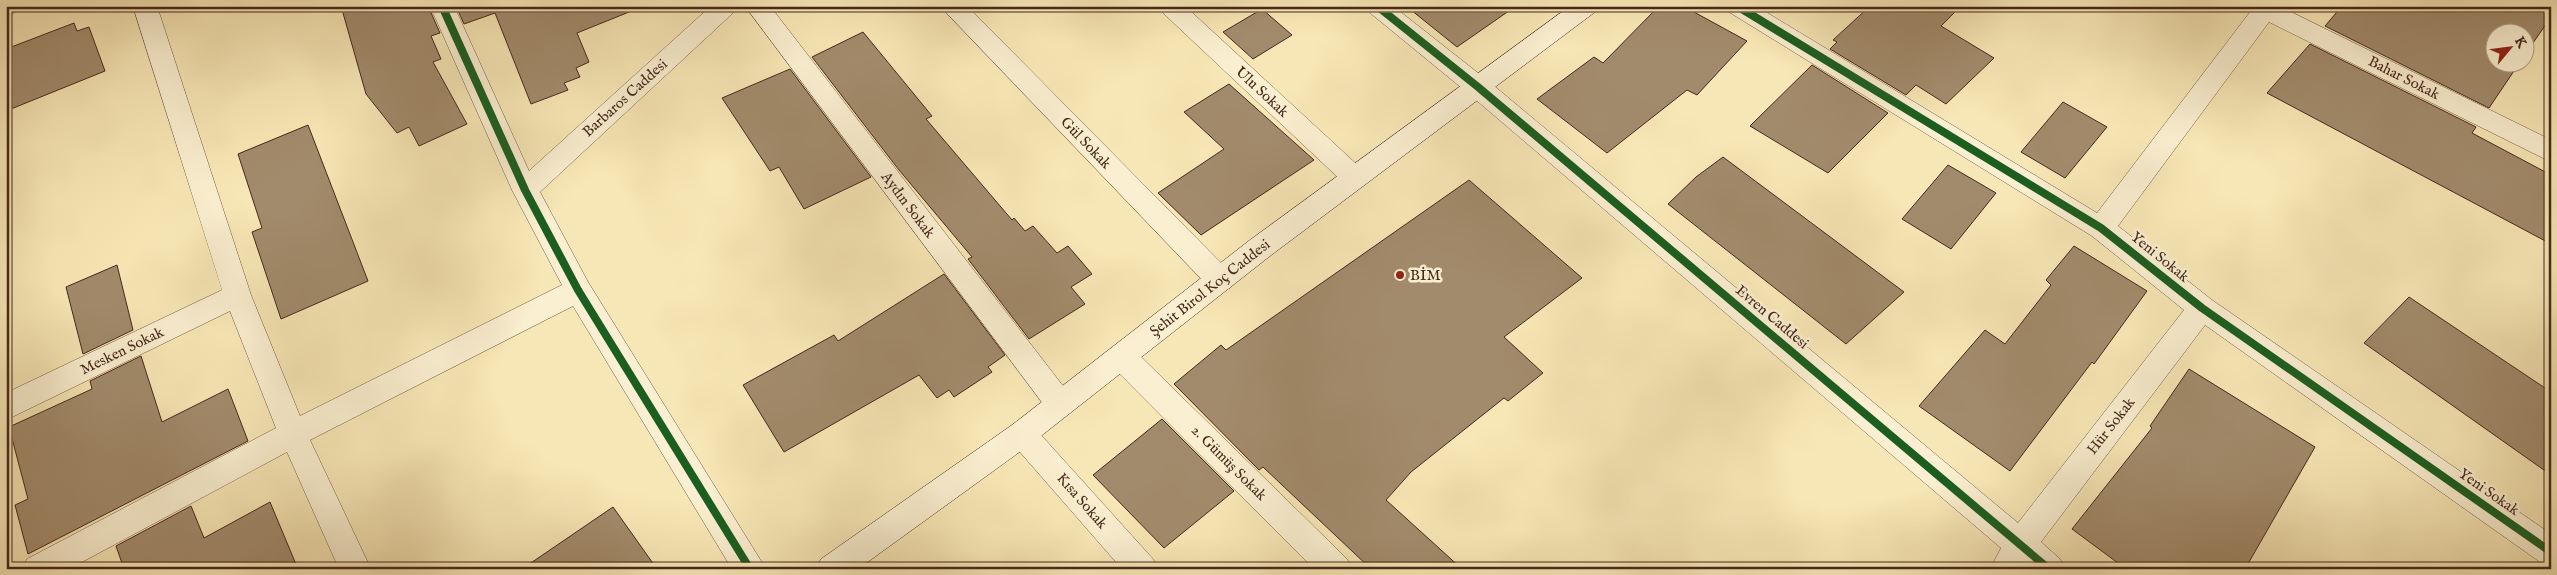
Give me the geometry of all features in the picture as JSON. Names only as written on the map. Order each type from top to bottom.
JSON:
[{"type":"street","points":[[145,6],[237,295],[293,434],[355,569]]},
{"type":"street","points":[[442,6],[525,190],[578,290],[750,569]]},
{"type":"street","name":"Barbaros Caddesi","points":[[525,190],[726,6]]},
{"type":"street","name":"Aydın Sokak","points":[[757,6],[1060,404]]},
{"type":"street","name":"Gül Sokak","points":[[952,6],[1220,280]]},
{"type":"street","name":"Ulu Sokak","points":[[1170,6],[1355,178]]},
{"type":"street","name":"Evren Caddesi","points":[[1377,6],[1478,87],[2013,557],[2049,569]]},
{"type":"street","name":"Şehit Birol Koç Caddesi","points":[[832,569],[1022,434],[1220,280],[1587,6]]},
{"type":"street","name":"Yeni Sokak","points":[[1737,6],[2101,228],[2202,308],[2551,552]]},
{"type":"street","points":[[2101,228],[2261,8]]},
{"type":"street","name":"Bahar Sokak","points":[[2261,8],[2551,152]]},
{"type":"street","points":[[38,569],[293,434],[578,290]]},
{"type":"street","name":"Mesken Sokak","points":[[6,407],[237,295]]},
{"type":"street","name":"Hür Sokak","points":[[2013,557],[2202,308]]},
{"type":"street","name":"2. Gümüş Sokak","points":[[1122,357],[1336,569]]},
{"type":"street","name":"Kısa Sokak","points":[[1022,434],[1142,569]]},
{"type":"building","points":[[341,6],[428,6],[440,33],[431,36],[441,59],[433,62],[467,124],[419,146],[409,127],[397,133],[366,94]]},
{"type":"building","points":[[456,6],[639,6],[639,8],[577,33],[589,62],[576,68],[580,77],[564,83],[568,90],[531,104],[495,13],[464,24]]},
{"type":"building","points":[[1406,6],[1516,6],[1457,47]]},
{"type":"building","points":[[1659,6],[1683,6],[1747,41],[1697,95],[1687,90],[1607,153],[1537,99],[1594,57],[1603,63]]},
{"type":"building","points":[[1870,6],[1961,6],[1941,26],[1994,58],[1946,104],[1916,85],[1906,95],[1830,49],[1837,42],[1833,40]]},
{"type":"building","points":[[2342,6],[2551,6],[2551,17],[2534,42],[2534,22],[2484,22],[2484,72],[2513,72],[2489,108],[2325,26]]},
{"type":"building","points":[[1262,9],[1292,35],[1253,59],[1223,32]]},
{"type":"building","points":[[74,23],[77,31],[89,27],[105,71],[6,111],[6,49]]},
{"type":"building","points":[[863,32],[932,116],[926,119],[1012,220],[1014,218],[1025,231],[1033,226],[1057,253],[1068,246],[1092,274],[1071,287],[1085,304],[1029,339],[968,259],[972,257],[899,170],[812,57]]},
{"type":"building","points":[[2310,44],[2476,127],[2472,133],[2551,175],[2551,244],[2267,93]]},
{"type":"building","points":[[1812,65],[1888,113],[1828,173],[1750,126]]},
{"type":"building","points":[[790,69],[871,177],[804,209],[779,167],[770,171],[722,98]]},
{"type":"building","points":[[1229,84],[1314,160],[1201,235],[1158,193],[1224,149],[1184,112]]},
{"type":"building","points":[[2063,102],[2107,127],[2065,178],[2021,152]]},
{"type":"building","points":[[308,125],[368,281],[281,319],[252,232],[262,228],[238,154]]},
{"type":"building","points":[[1723,157],[1904,292],[1846,344],[1668,204],[1696,177]]},
{"type":"building","points":[[1948,165],[1996,193],[1951,249],[1902,219]]},
{"type":"building","points":[[1469,180],[1582,278],[1504,337],[1543,373],[1508,401],[1504,398],[1411,472],[1386,500],[1462,569],[1371,569],[1263,467],[1259,470],[1174,384],[1221,345],[1226,350]]},
{"type":"building","points":[[2074,246],[2147,291],[2094,364],[2092,362],[2010,471],[1919,406],[1985,330],[2005,344],[2051,285],[2046,280]]},
{"type":"building","points":[[117,265],[133,330],[83,354],[66,287]]},
{"type":"building","points":[[944,274],[1005,355],[988,367],[992,372],[954,397],[949,390],[937,398],[919,375],[784,452],[743,385],[834,335],[838,341]]},
{"type":"building","points":[[2409,297],[2551,392],[2551,475],[2364,343]]},
{"type":"building","points":[[141,356],[162,422],[228,389],[248,441],[28,554],[15,505],[28,499],[9,427],[92,389],[90,381]]},
{"type":"building","points":[[2189,369],[2315,447],[2245,569],[2126,569],[2072,529],[2152,428],[2150,426]]},
{"type":"building","points":[[1162,419],[1234,491],[1164,548],[1093,475]]},
{"type":"building","points":[[270,502],[298,569],[124,569],[116,546],[191,506],[204,538]]},
{"type":"building","points":[[613,507],[657,569],[522,569]]},
{"type":"cycle path","points":[[442,6],[525,190],[578,290],[750,569]]},
{"type":"cycle path","points":[[1377,6],[1478,87],[2049,569]]},
{"type":"cycle path","points":[[1737,6],[2101,228],[2202,308],[2551,552]]},
{"type":"place","name":"BİM","points":[[1400,275]]}]
